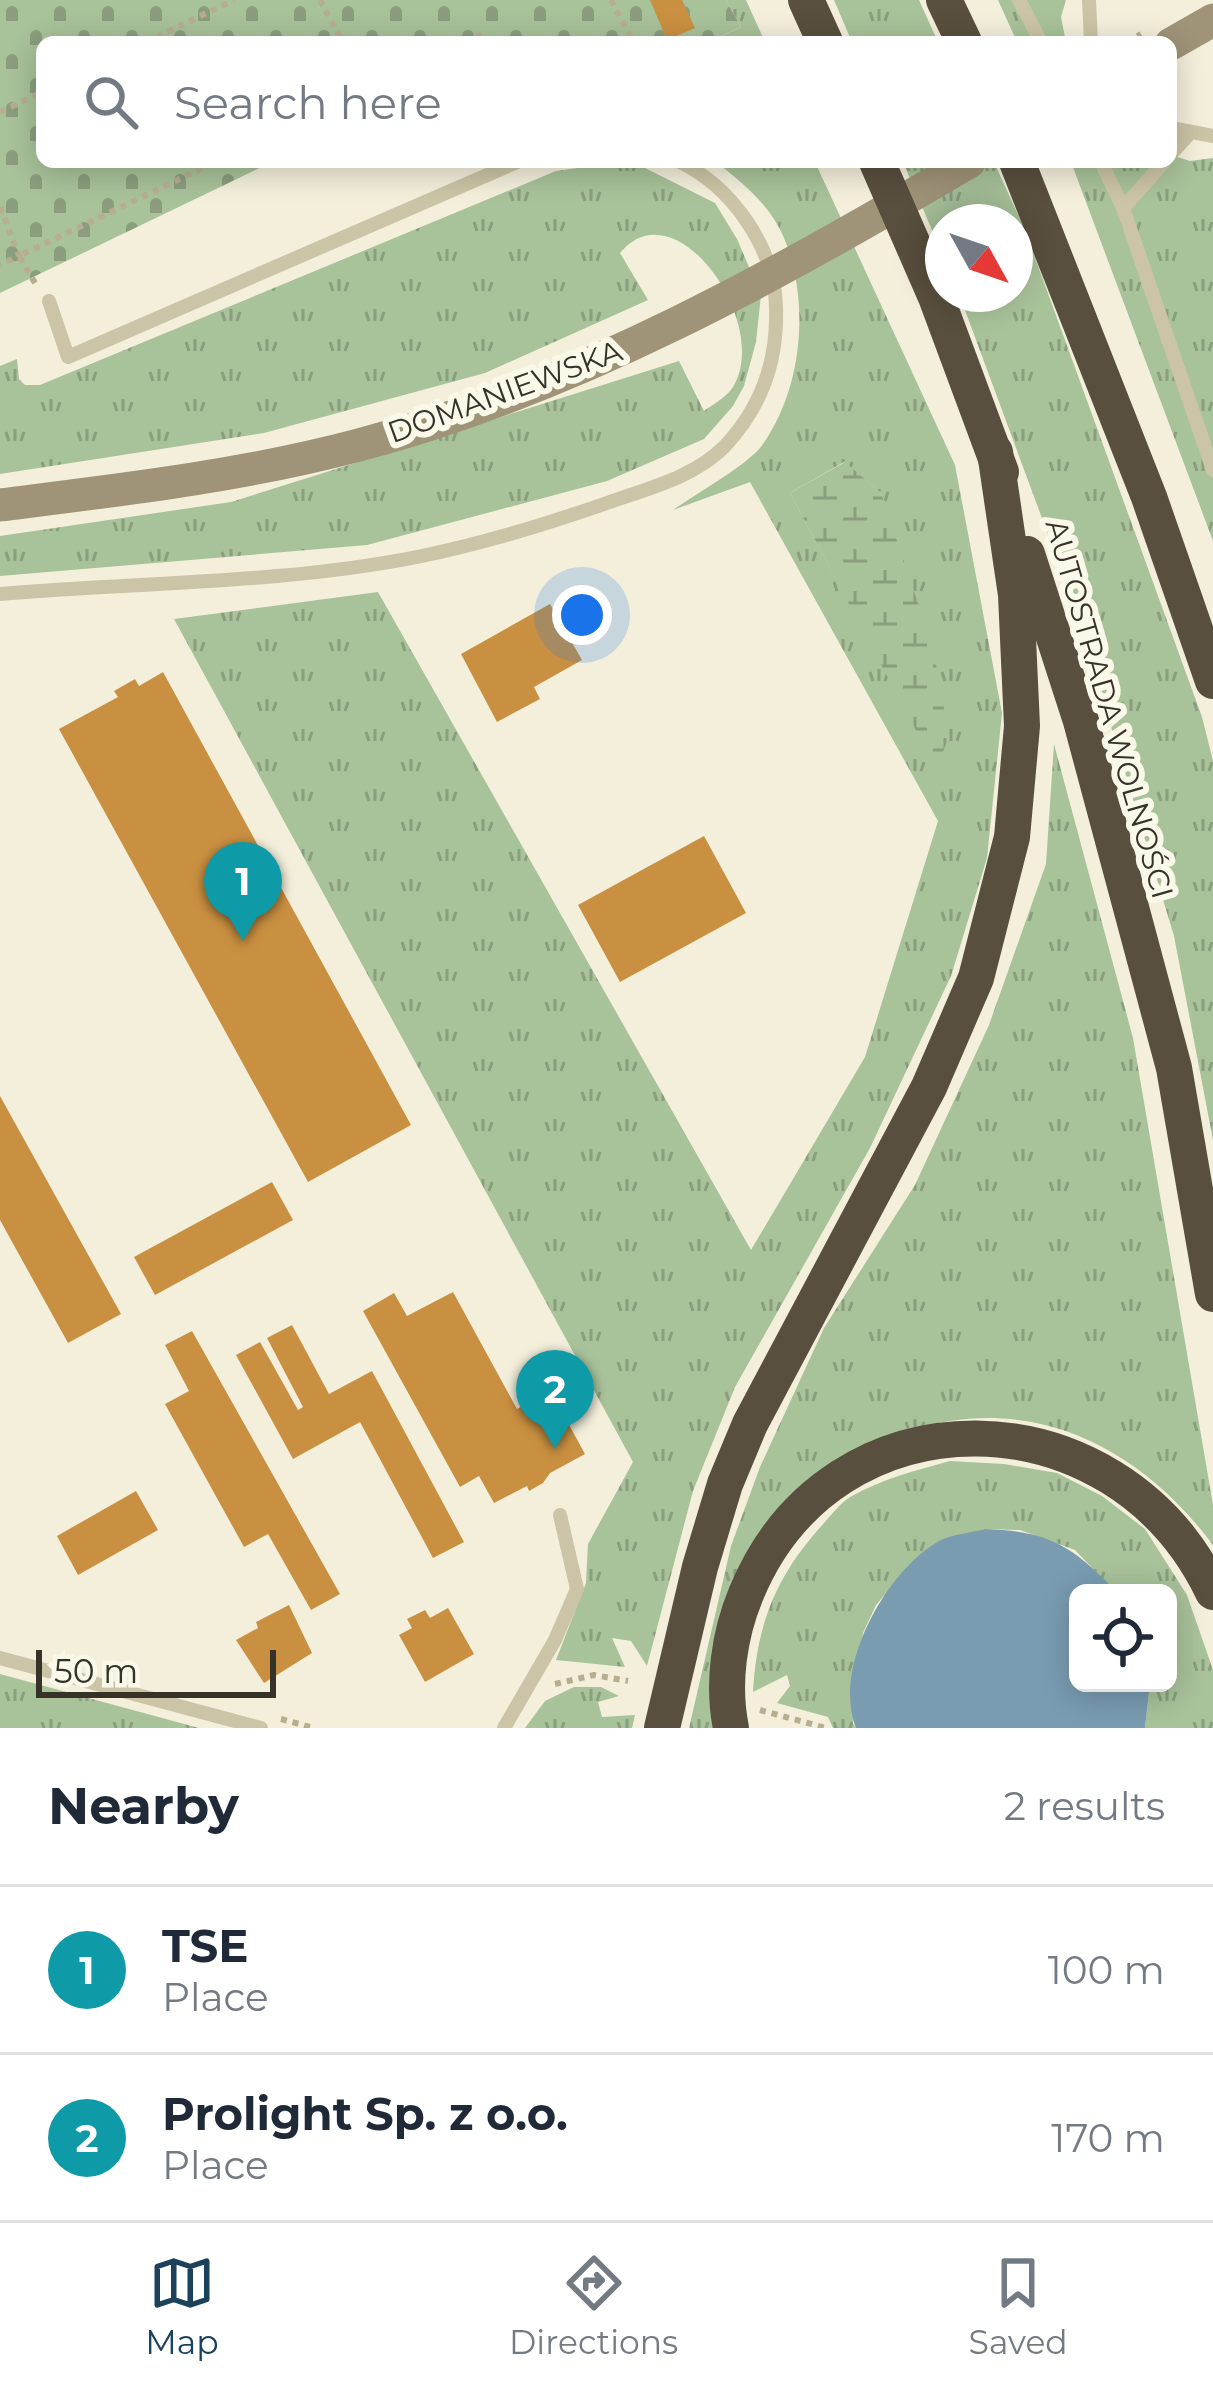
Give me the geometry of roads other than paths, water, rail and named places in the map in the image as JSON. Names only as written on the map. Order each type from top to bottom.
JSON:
[{"type":"highway","points":[[806,0],[822,36]]},
{"type":"highway","points":[[944,0],[961,36]]},
{"type":"highway","name":"AUTOSTRADA WOLNOŚCI","points":[[880,168],[936,297],[994,452],[1081,722],[1174,1068],[1213,1294]]},
{"type":"highway","points":[[1019,168],[1149,497],[1213,682]]},
{"type":"highway","points":[[662,1728],[700,1567],[749,1424],[928,1087],[976,978],[1012,837],[1022,726],[1016,595],[994,452]]},
{"type":"highway","points":[[744,1719],[729,1654],[739,1610],[771,1546],[814,1498],[850,1473],[925,1444],[966,1437],[1012,1440],[1056,1450],[1106,1471],[1155,1510],[1213,1592]]},
{"type":"main road","points":[[1177,41],[1213,20]]},
{"type":"main road","name":"DOMANIEWSKA","points":[[0,505],[251,470],[361,444],[464,412],[598,362],[717,305],[958,168]]},
{"type":"lane","points":[[1018,0],[1038,36]]},
{"type":"lane","points":[[1089,0],[1091,36]]},
{"type":"lane","points":[[1177,130],[1213,136]]},
{"type":"lane","points":[[1177,147],[1190,133]]},
{"type":"lane","points":[[49,301],[68,357],[503,168]]},
{"type":"lane","points":[[0,594],[274,576],[416,557],[541,526],[685,474],[721,449],[748,418],[769,379],[777,338],[776,290],[756,237],[730,198],[693,168]]},
{"type":"lane","points":[[1104,168],[1123,208],[1213,470]]},
{"type":"lane","points":[[1123,208],[1159,168]]},
{"type":"lane","points":[[504,1728],[555,1640],[577,1589],[560,1515]]},
{"type":"lane","points":[[0,1658],[261,1728]]},
{"type":"water","points":[[985,1529],[1042,1537],[1071,1551],[1109,1584],[1069,1584],[1069,1692],[1149,1692],[1145,1728],[856,1728],[851,1678],[869,1623],[900,1574],[939,1541]]},
{"type":"place","name":"TSE","points":[[243,941]]},
{"type":"place","name":"Prolight Sp. z o.o.","points":[[555,1449]]}]
